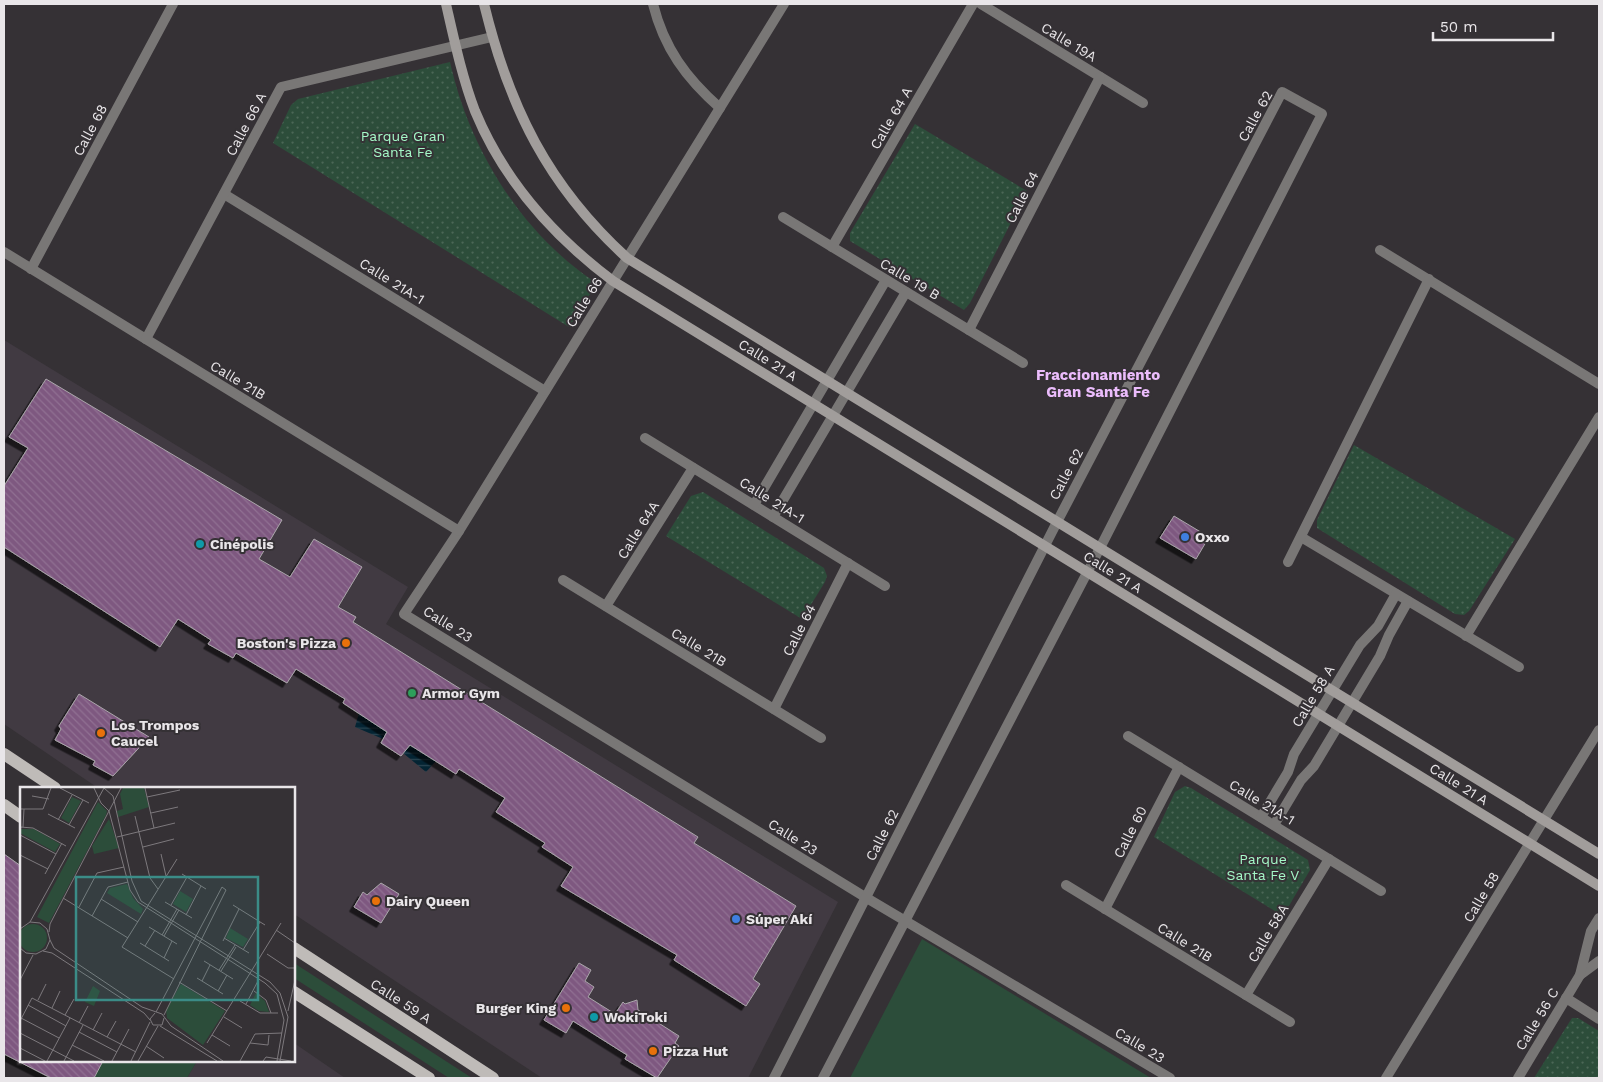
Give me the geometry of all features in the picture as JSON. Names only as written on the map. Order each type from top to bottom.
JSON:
[{"type":"main road","name":"Calle 21 A","points":[[446,4],[475,111],[504,167],[518,189],[564,240],[613,280],[1599,886]]},
{"type":"main road","name":"Calle 21 A","points":[[484,4],[492,37],[515,102],[536,148],[578,208],[627,258],[1599,854]]},
{"type":"main road","points":[[4,754],[54,787]]},
{"type":"main road","points":[[4,805],[20,816]]},
{"type":"main road","name":"Calle 59 A","points":[[295,949],[493,1078]]},
{"type":"main road","points":[[295,993],[429,1078]]},
{"type":"street","name":"Calle 68","points":[[31,268],[173,4]]},
{"type":"street","points":[[653,4],[668,48],[682,70],[720,108]]},
{"type":"street","name":"Calle 66","points":[[404,614],[459,531],[784,4]]},
{"type":"street","name":"Calle 64 A","points":[[832,247],[973,4]]},
{"type":"street","name":"Calle 19A","points":[[981,4],[1143,103]]},
{"type":"street","name":"Calle 66 A","points":[[146,339],[281,87],[492,37]]},
{"type":"street","name":"Calle 64","points":[[969,330],[1100,77]]},
{"type":"street","name":"Calle 62","points":[[774,1078],[1044,546],[1282,92],[1322,114],[1088,572],[823,1078]]},
{"type":"street","name":"Calle 21A-1","points":[[224,194],[545,391]]},
{"type":"street","name":"Calle 19 B","points":[[783,217],[1023,363]]},
{"type":"street","points":[[1380,250],[1599,384]]},
{"type":"street","name":"Calle 21B","points":[[4,252],[459,531]]},
{"type":"street","points":[[754,505],[886,280]]},
{"type":"street","points":[[1288,562],[1429,280]]},
{"type":"street","points":[[773,517],[906,292]]},
{"type":"street","points":[[1466,636],[1599,417]]},
{"type":"street","name":"Calle 21A-1","points":[[645,438],[885,586]]},
{"type":"street","name":"Calle 64A","points":[[606,606],[693,468]]},
{"type":"street","points":[[1301,537],[1519,668]]},
{"type":"street","name":"Calle 64","points":[[774,709],[848,563]]},
{"type":"street","name":"Calle 21B","points":[[563,580],[821,738]]},
{"type":"street","name":"Calle 58 A","points":[[1261,817],[1318,714],[1360,644],[1378,626],[1396,594]]},
{"type":"street","points":[[1274,825],[1352,703],[1380,656],[1389,635],[1408,601]]},
{"type":"street","name":"Calle 23","points":[[404,614],[905,921],[1170,1078]]},
{"type":"street","name":"Calle 58","points":[[1386,1078],[1599,730]]},
{"type":"street","name":"Calle 21A-1","points":[[1128,736],[1381,891]]},
{"type":"street","name":"Calle 60","points":[[1106,909],[1179,767]]},
{"type":"street","name":"Calle 58A","points":[[1246,995],[1329,859]]},
{"type":"street","name":"Calle 21B","points":[[1066,885],[1290,1022]]},
{"type":"street","name":"Calle 56 C","points":[[1518,1078],[1580,975],[1591,930],[1599,918]]},
{"type":"street","name":"Calle 56 C","points":[[1580,975],[1599,961]]},
{"type":"street","points":[[1566,998],[1599,1019]]},
{"type":"shaded area","points":[[4,340],[408,587],[386,624],[838,902],[748,1078],[542,1078],[295,915],[295,787],[97,787],[4,724]]},
{"type":"shaded area","points":[[295,1044],[345,1078],[187,1078],[196,1062],[295,1062]]},
{"type":"green space","name":"Parque Gran Santa Fe","points":[[450,62],[470,125],[484,155],[501,184],[542,237],[566,260],[592,280],[592,291],[569,327],[273,143],[291,105],[298,99]]},
{"type":"green space","points":[[915,124],[1027,191],[970,303],[964,310],[850,241],[850,233]]},
{"type":"green space","points":[[1354,445],[1515,539],[1469,611],[1464,615],[1455,614],[1317,528],[1317,520]]},
{"type":"green space","points":[[703,492],[824,568],[827,576],[825,582],[802,619],[666,536],[691,496]]},
{"type":"green space","name":"Parque Santa Fe V","points":[[1185,786],[1308,860],[1310,870],[1283,916],[1154,837],[1175,792]]},
{"type":"green space","points":[[922,939],[1151,1078],[850,1078]]},
{"type":"green space","points":[[295,964],[472,1078],[449,1078],[295,979]]},
{"type":"green space","points":[[1572,1018],[1578,1018],[1599,1031],[1599,1078],[1534,1078]]},
{"type":"green space","points":[[102,1062],[196,1062],[187,1078],[94,1078]]},
{"type":"water","points":[[359,713],[387,732],[383,739],[355,727]]},
{"type":"water","points":[[410,744],[436,761],[426,772],[403,753]]},
{"type":"building","points":[[46,379],[282,520],[259,559],[290,577],[314,539],[362,567],[338,607],[356,617],[353,622],[698,837],[694,843],[796,906],[753,979],[760,984],[746,1006],[674,960],[677,955],[561,886],[573,867],[542,847],[545,843],[496,812],[505,798],[459,769],[456,774],[410,745],[401,756],[381,743],[387,732],[343,703],[345,699],[296,669],[287,683],[236,653],[233,658],[208,644],[211,640],[178,619],[160,647],[4,547],[4,486],[28,448],[9,437]]},
{"type":"building","name":"Oxxo","points":[[1174,516],[1209,537],[1196,559],[1160,538]]},
{"type":"building","name":"Los Trompos Caucel","points":[[79,694],[149,737],[113,776],[93,765],[95,761],[55,740],[61,729],[59,726]]},
{"type":"building","points":[[4,854],[20,865],[20,1062],[102,1062],[94,1078],[51,1078],[4,1054]]},
{"type":"building","name":"Dairy Queen","points":[[381,883],[399,894],[381,923],[354,907],[363,892],[367,895]]},
{"type":"building","points":[[579,963],[591,970],[585,981],[594,987],[588,997],[615,1014],[623,1002],[625,1004],[637,1000],[638,1010],[679,1036],[675,1043],[679,1046],[657,1078],[625,1059],[627,1055],[573,1021],[566,1033],[544,1020]]},
{"type":"place","name":"Oxxo","points":[[1185,537]]},
{"type":"place","name":"Cinépolis","points":[[200,544]]},
{"type":"place","name":"Boston's Pizza","points":[[346,643]]},
{"type":"place","name":"Armor Gym","points":[[412,693]]},
{"type":"place","name":"Los Trompos Caucel","points":[[101,733]]},
{"type":"place","name":"Dairy Queen","points":[[376,901]]},
{"type":"place","name":"Súper Akí","points":[[736,919]]},
{"type":"place","name":"Burger King","points":[[566,1008]]},
{"type":"place","name":"WokiToki","points":[[594,1017]]},
{"type":"place","name":"Pizza Hut","points":[[653,1051]]},
{"type":"district","name":"Fraccionamiento Gran Santa Fe","points":[[1098,384]]}]
